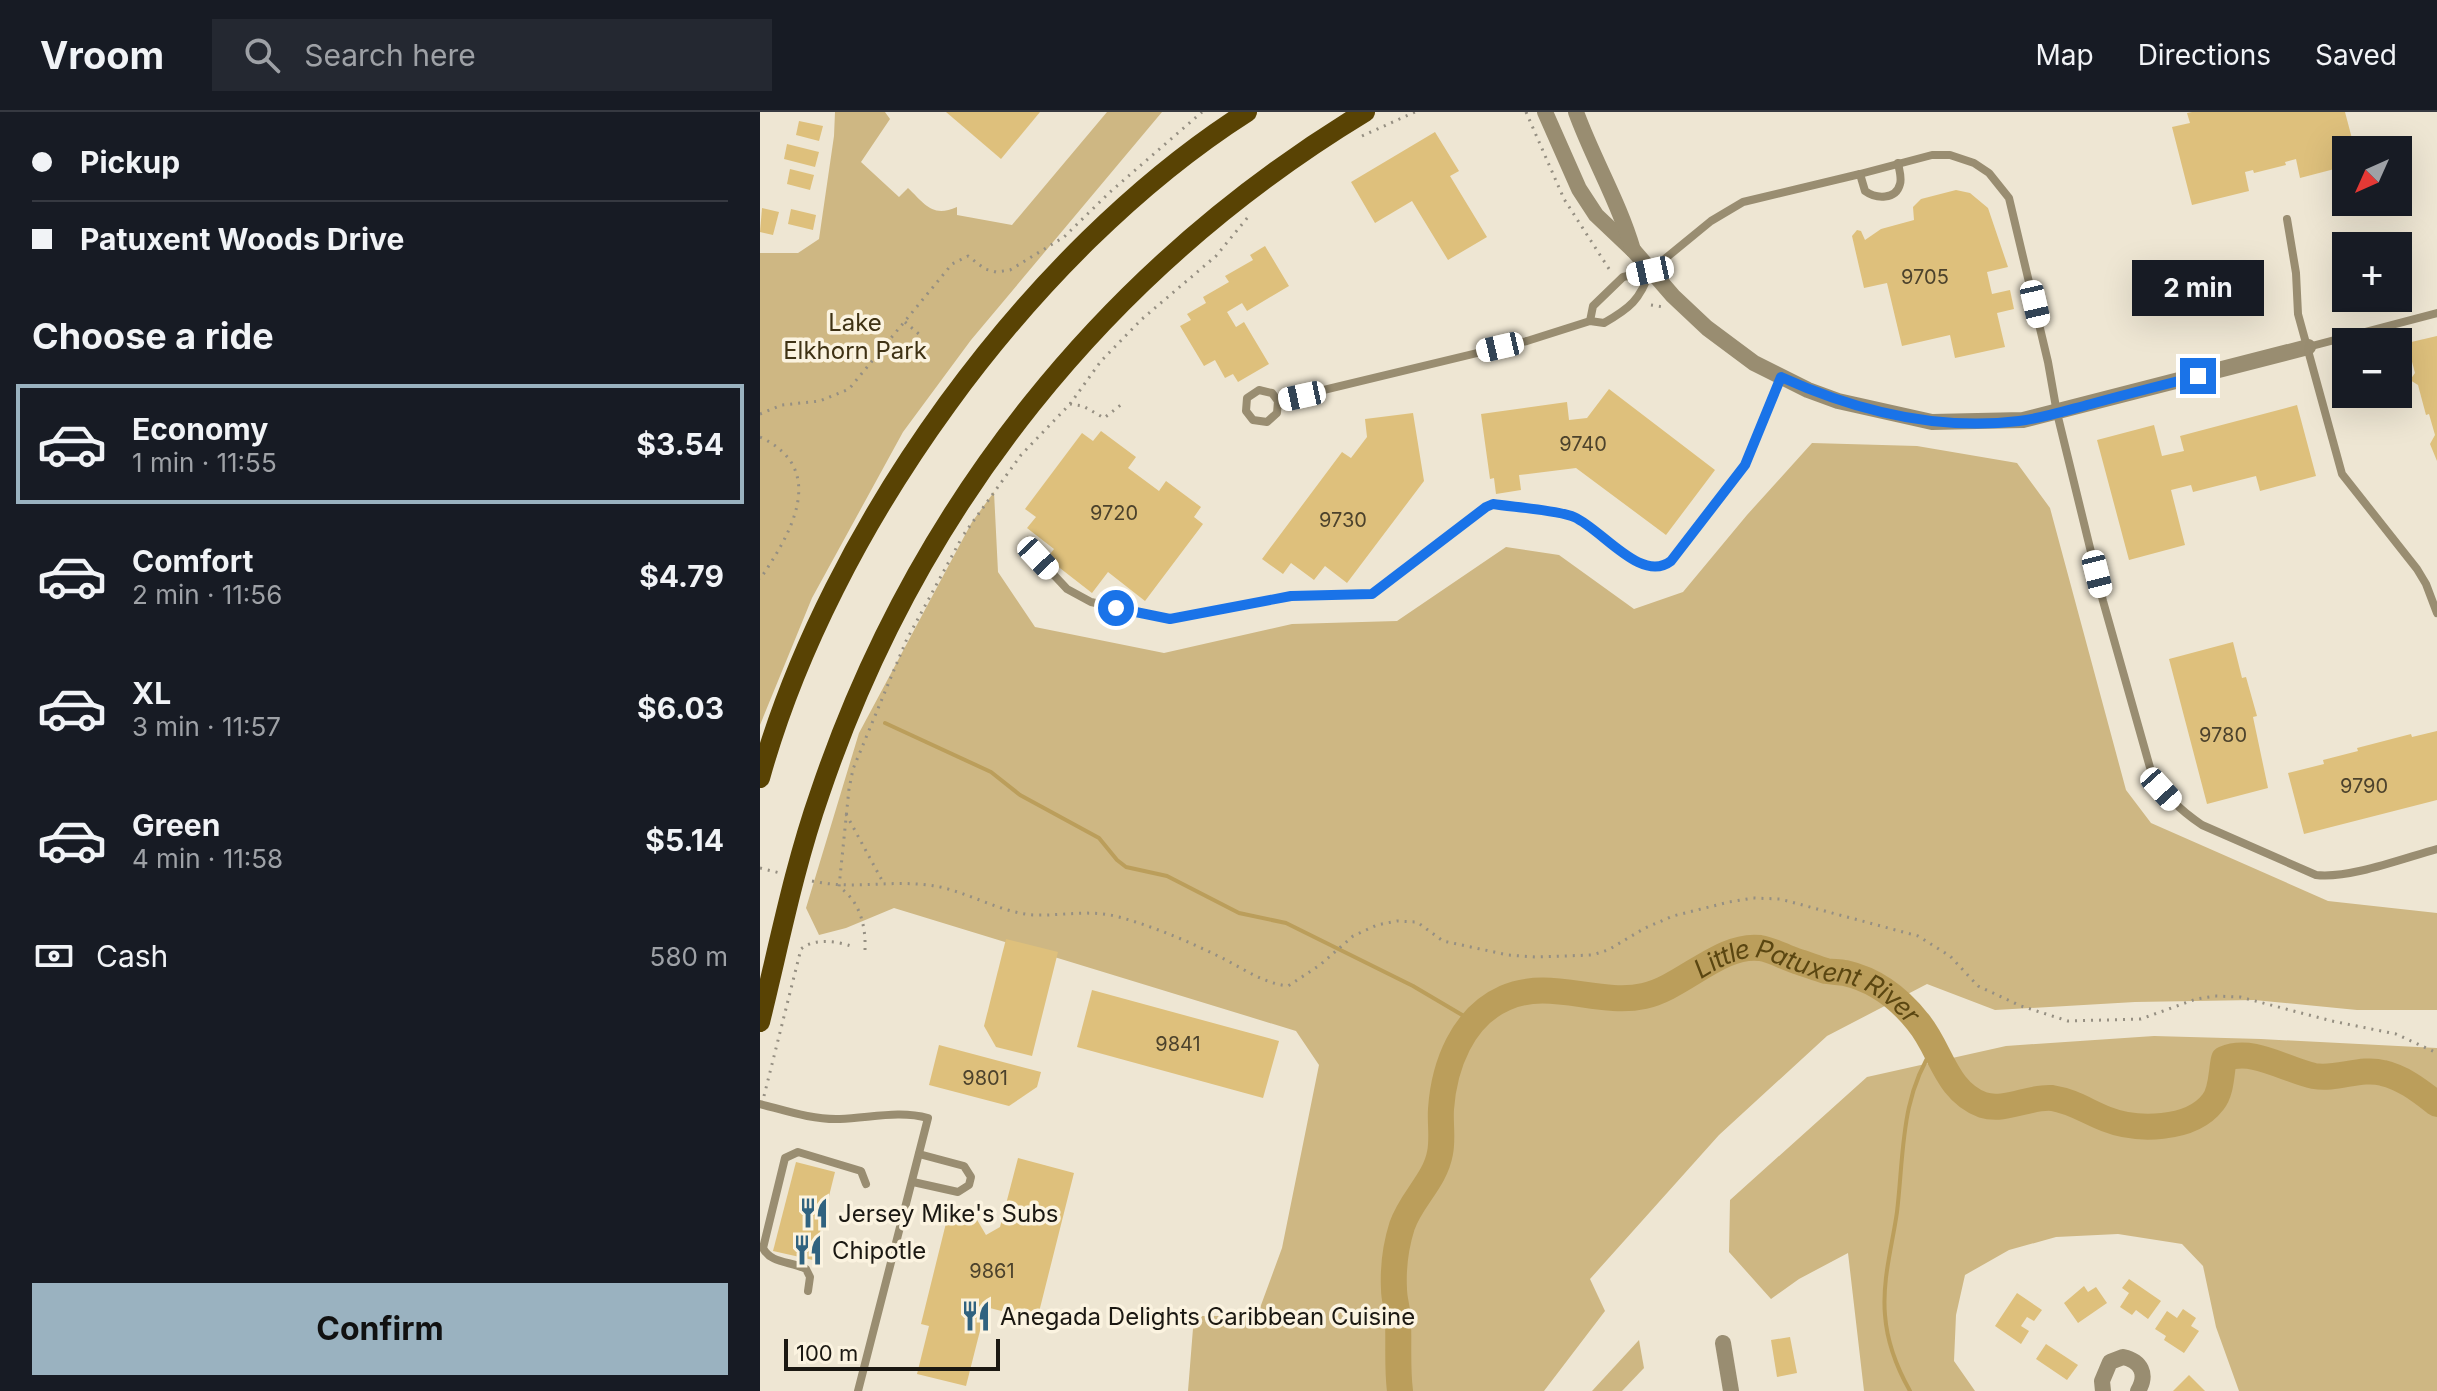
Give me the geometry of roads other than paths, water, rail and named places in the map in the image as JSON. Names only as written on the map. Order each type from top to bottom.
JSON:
[{"type":"main road","points":[[760,778],[779,715],[828,602],[891,488],[955,393],[1027,306],[1070,260],[1123,209],[1235,112]]},
{"type":"main road","points":[[1215,132],[1247,112]]},
{"type":"main road","points":[[760,1022],[806,838],[837,747],[913,580],[973,481],[1005,435],[1054,375],[1164,260],[1247,192],[1325,136],[1365,112]]},
{"type":"street","points":[[1545,112],[1579,189],[1596,215],[1634,251],[1673,296],[1716,335],[1754,363],[1848,404],[1932,422],[1999,423],[2057,413],[2308,347]]},
{"type":"street","points":[[1576,112],[1634,251]]},
{"type":"street","points":[[1723,1343],[1731,1391]]},
{"type":"street","points":[[2103,1391],[2103,1376],[2110,1362],[2123,1357],[2139,1364],[2143,1370],[2144,1378],[2138,1391]]},
{"type":"lane","points":[[1590,321],[1593,306],[1623,277],[1650,271],[1703,227],[1743,202],[1932,155],[1961,158],[1989,173],[2009,198],[2103,601],[2151,771],[2161,789],[2184,813],[2202,825],[2316,875],[2329,877],[2348,873],[2437,849]]},
{"type":"lane","points":[[1860,174],[1865,191],[1877,197],[1888,196],[1900,184],[1898,163]]},
{"type":"lane","points":[[2287,219],[2296,273],[2298,314],[2342,474],[2417,569],[2437,613]]},
{"type":"lane","points":[[1278,401],[1527,341],[1590,321],[1604,323],[1624,312],[1642,294],[1650,271]]},
{"type":"lane","points":[[2308,347],[2437,313]]},
{"type":"lane","points":[[1038,558],[1067,589],[1091,602],[1170,619],[1291,596],[1372,594],[1493,504],[1574,517],[1636,561],[1647,567],[1663,566],[1671,561],[1745,465],[1781,377]]},
{"type":"lane","points":[[1259,390],[1272,393],[1278,401],[1277,413],[1267,422],[1253,420],[1246,411],[1247,398],[1259,390]]},
{"type":"lane","points":[[760,1104],[822,1119],[878,1117],[906,1112],[928,1118],[858,1391]]},
{"type":"lane","points":[[808,1291],[810,1277],[806,1269],[774,1259],[763,1248],[785,1158],[798,1152],[840,1163],[861,1171],[866,1184]]},
{"type":"lane","points":[[913,1182],[958,1192],[969,1185],[971,1177],[964,1166],[919,1154]]},
{"type":"waterway","points":[[885,723],[991,772],[1020,795],[1099,838],[1126,867],[1167,876],[1239,913],[1286,923],[1413,986],[1474,1022]]},
{"type":"waterway","name":"Little Patuxent River","points":[[1400,1391],[1395,1257],[1406,1216],[1437,1163],[1446,1076],[1458,1044],[1477,1017],[1490,1006],[1522,993],[1556,991],[1609,998],[1644,996],[1731,952],[1760,948],[1826,971],[1856,976],[1886,991],[1918,1022],[1960,1090],[1970,1099],[1991,1107],[2052,1098],[2118,1123],[2147,1127],[2177,1123],[2191,1119],[2213,1102],[2220,1087],[2224,1059],[2235,1056],[2258,1058],[2314,1076],[2383,1073],[2405,1082],[2437,1104]]},
{"type":"waterway","points":[[1910,1391],[1888,1335],[1885,1289],[1909,1105],[1915,1085],[1935,1046]]},
{"type":"place","name":"Jersey Mike's Subs","points":[[814,1213]]},
{"type":"place","name":"Chipotle","points":[[808,1250]]},
{"type":"place","name":"Anegada Delights Caribbean Cuisine","points":[[976,1316]]},
{"type":"park label","name":"Lake Elkhorn Park","points":[[855,336]]}]
